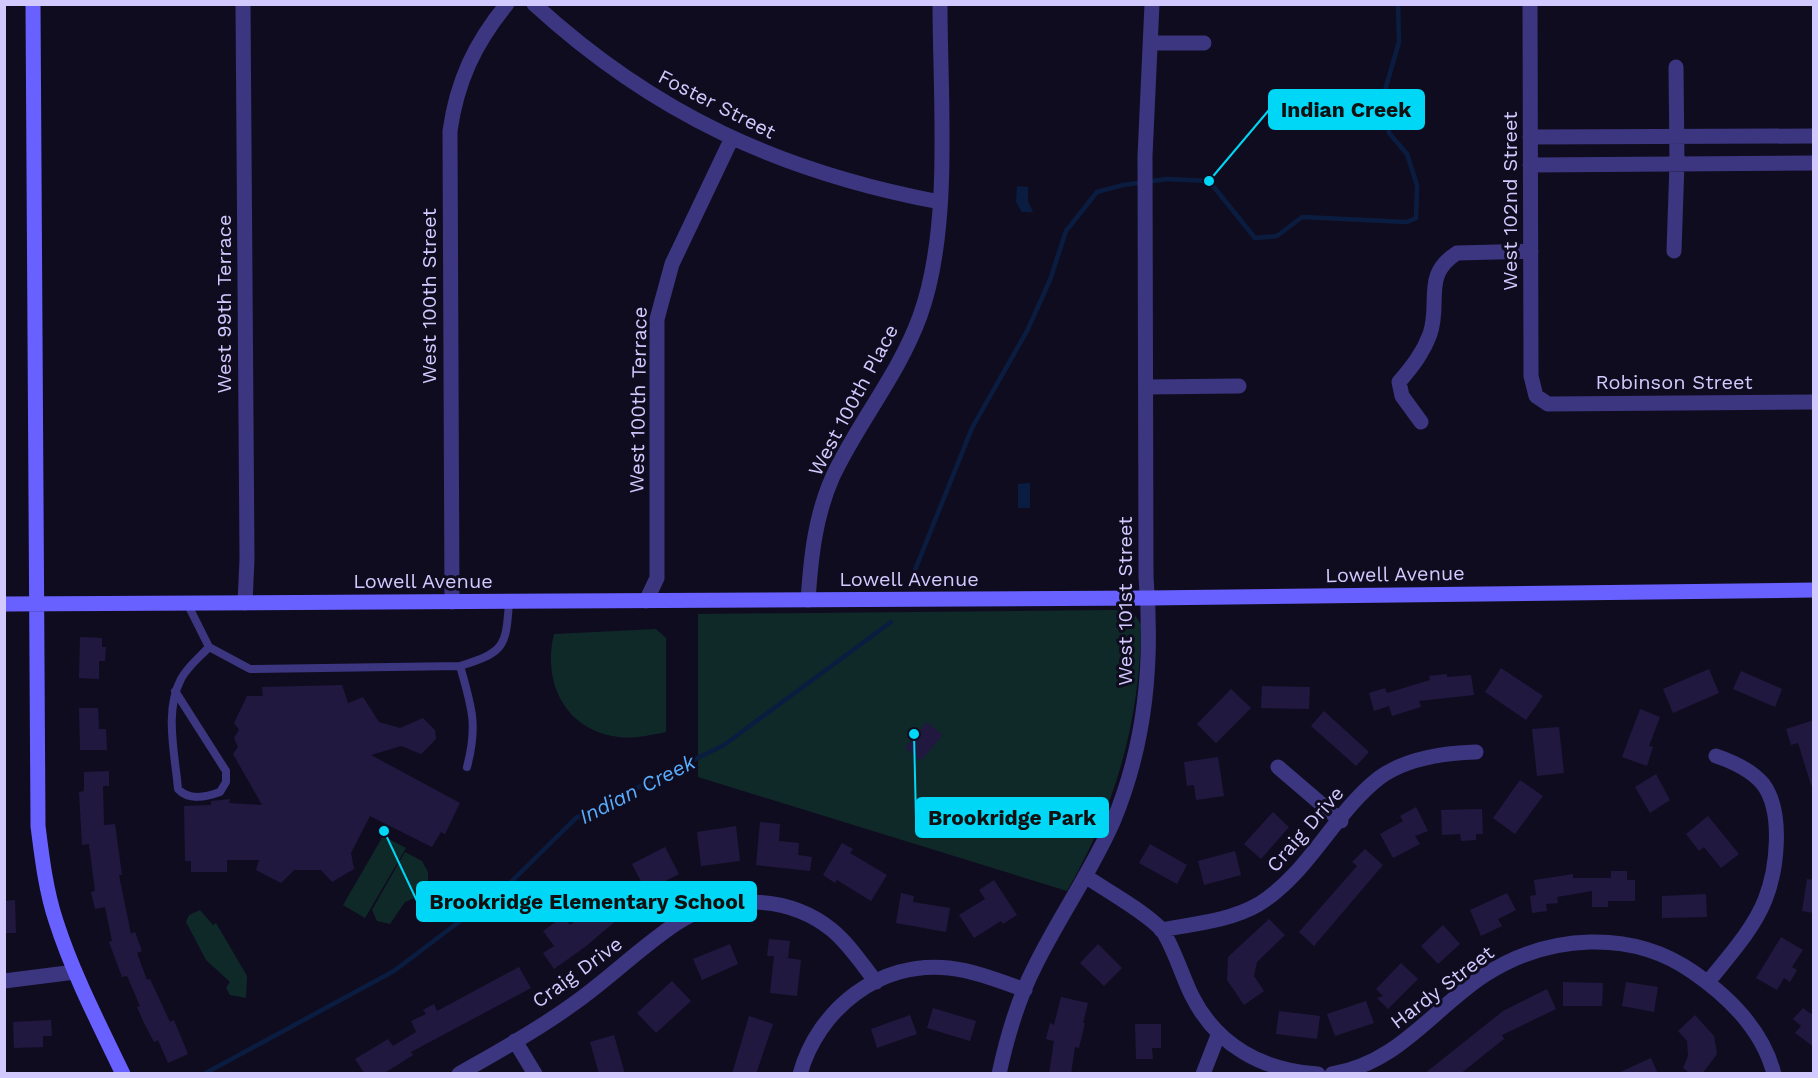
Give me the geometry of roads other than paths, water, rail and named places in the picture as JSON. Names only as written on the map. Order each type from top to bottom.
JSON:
[{"type":"street","points":[[33,4],[38,826],[43,867],[56,920],[75,972],[123,1074]]},
{"type":"street","name":"West 99th Terrace","points":[[243,4],[247,547],[245,603]]},
{"type":"street","name":"West 100th Street","points":[[452,602],[450,131],[454,102],[466,66],[486,32],[507,4]]},
{"type":"street","name":"Foster Street","points":[[534,4],[597,57],[649,93],[731,140],[848,182],[940,202]]},
{"type":"street","name":"West 100th Place","points":[[808,600],[813,541],[819,513],[833,477],[903,355],[920,317],[931,280],[938,237],[940,202],[940,4]]},
{"type":"street","name":"West 101st Street","points":[[999,1074],[1004,1049],[1035,966],[1112,822],[1130,776],[1144,717],[1149,672],[1145,156],[1152,4]]},
{"type":"street","name":"West 102nd Street","points":[[1530,4],[1531,376],[1536,396]]},
{"type":"street","points":[[1151,43],[1204,43]]},
{"type":"street","points":[[1674,251],[1677,163],[1676,67]]},
{"type":"street","points":[[1530,137],[1814,136]]},
{"type":"street","name":"West 100th Terrace","points":[[646,601],[657,578],[657,319],[672,264],[731,140]]},
{"type":"street","points":[[1530,165],[1814,163]]},
{"type":"street","points":[[1421,422],[1402,396],[1399,382],[1416,363],[1430,333],[1433,294],[1439,270],[1457,253],[1531,250]]},
{"type":"street","points":[[1146,387],[1239,386]]},
{"type":"street","name":"Robinson Street","points":[[1536,396],[1548,404],[1814,402]]},
{"type":"street","name":"Lowell Avenue","points":[[4,604],[1148,598],[1814,590]]},
{"type":"street","name":"Craig Drive","points":[[1161,930],[1216,919],[1257,905],[1280,889],[1368,789],[1392,771],[1431,757],[1476,752]]},
{"type":"street","points":[[1708,982],[1756,917],[1765,901],[1773,878],[1776,851],[1776,826],[1771,802],[1763,785],[1744,767],[1716,756]]},
{"type":"street","points":[[1278,767],[1341,821]]},
{"type":"street","points":[[1085,876],[1161,930],[1192,996],[1207,1021],[1219,1033],[1249,1057],[1272,1068],[1294,1073],[1318,1074]]},
{"type":"street","name":"Craig Drive","points":[[459,1074],[575,1003],[679,922],[708,908],[739,902],[780,905],[818,920],[840,937],[876,982]]},
{"type":"street","name":"Hardy Street","points":[[1332,1074],[1349,1071],[1382,1058],[1484,976],[1512,960],[1545,948],[1571,943],[1603,942],[1637,947],[1669,958],[1708,982],[1736,1007],[1753,1029],[1770,1058],[1774,1074]]},
{"type":"street","points":[[800,1074],[811,1044],[831,1015],[856,992],[908,970],[935,967],[973,972],[1025,990]]},
{"type":"street","points":[[4,981],[75,972]]},
{"type":"street","points":[[1203,1074],[1219,1033]]},
{"type":"street","points":[[515,1041],[535,1074]]},
{"type":"lane","points":[[187,603],[209,647],[250,669],[460,666],[490,657],[499,648],[507,634],[509,602]]},
{"type":"lane","points":[[176,691],[226,771],[226,782],[220,792],[194,797],[183,795],[178,789],[171,711],[176,691],[182,676],[209,647]]},
{"type":"lane","points":[[460,666],[473,710],[474,738],[467,767]]},
{"type":"water","points":[[1017,186],[1028,187],[1028,201],[1033,212],[1022,212],[1016,202]]},
{"type":"water","points":[[1030,483],[1030,508],[1018,508],[1018,484]]},
{"type":"waterway","name":"Indian Creek","points":[[911,580],[972,428],[1027,331],[1050,280],[1066,231],[1097,192],[1123,185],[1167,179],[1209,181],[1255,238],[1277,236],[1302,217],[1407,222],[1416,218],[1417,185],[1407,154],[1389,133],[1385,90],[1399,42],[1398,4]]},
{"type":"waterway","name":"Indian Creek","points":[[204,1074],[394,971],[509,884],[576,818],[724,745],[891,622]]},
{"type":"place","name":"Indian Creek","points":[[1209,181]]},
{"type":"place","name":"Brookridge Park","points":[[914,734]]},
{"type":"place","name":"Brookridge Elementary School","points":[[384,831]]}]
